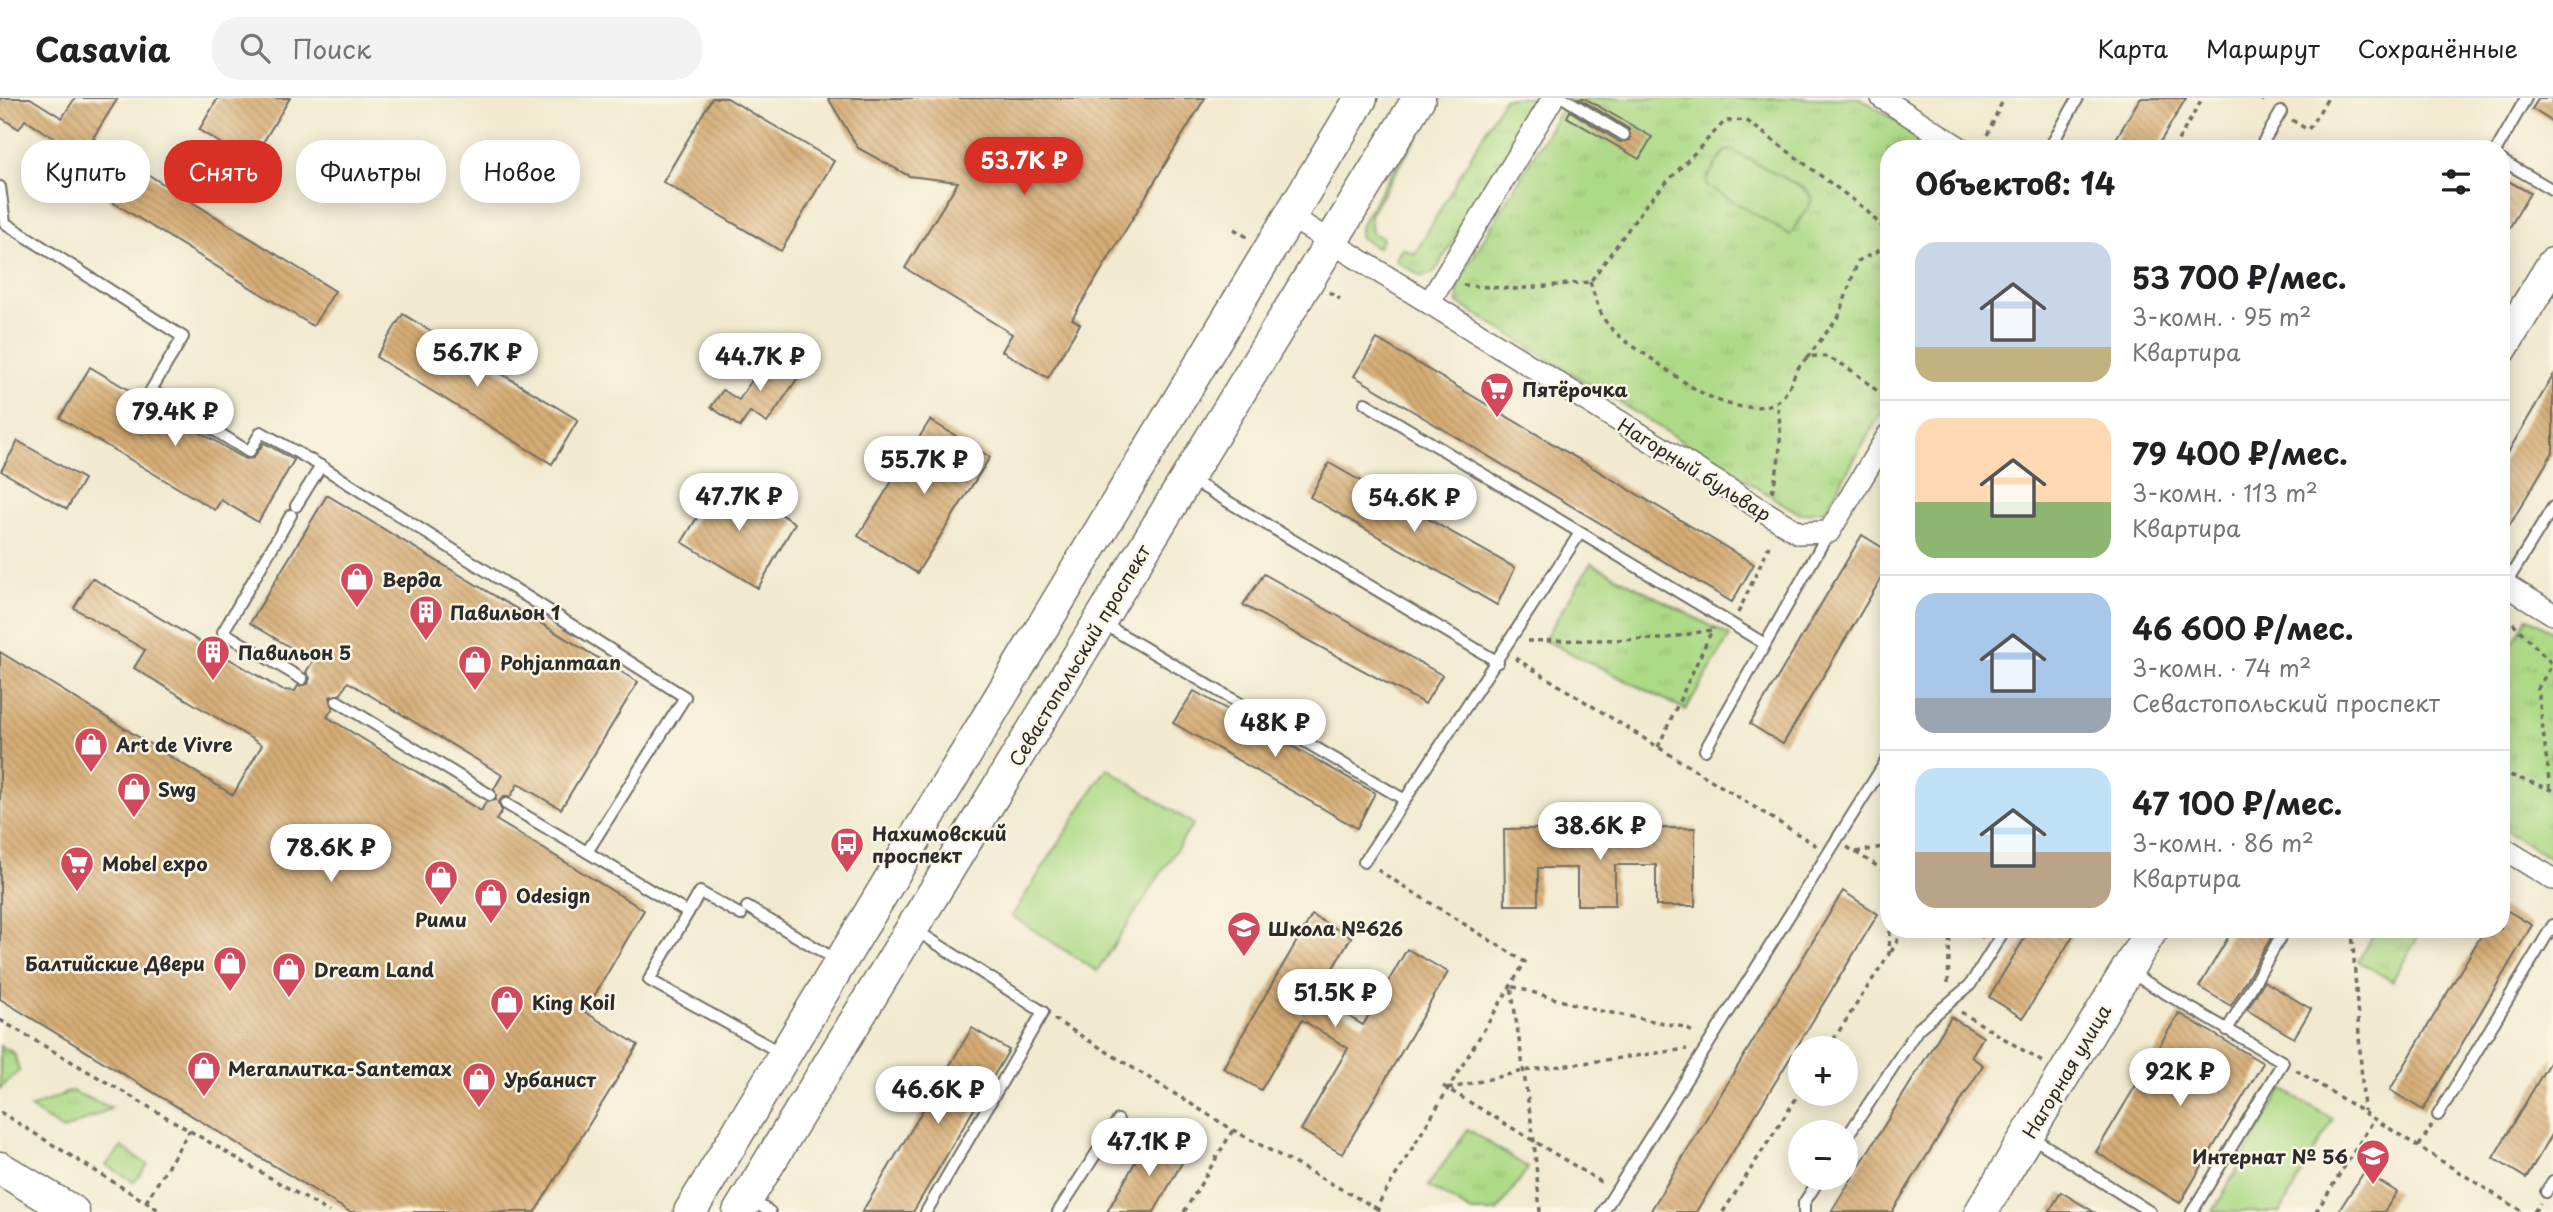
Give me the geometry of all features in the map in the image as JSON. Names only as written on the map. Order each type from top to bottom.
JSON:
[{"type":"main road","points":[[690,1212],[1362,98]]},
{"type":"main road","name":"Севастопольский проспект","points":[[752,1207],[912,928],[1419,98]]},
{"type":"main road","points":[[2510,334],[2553,264]]},
{"type":"main road","name":"Нагорная улица","points":[[1981,1212],[2146,938]]},
{"type":"main road","points":[[0,1168],[70,1211]]},
{"type":"street","points":[[1429,303],[1553,98]]},
{"type":"street","points":[[1882,98],[1959,140]]},
{"type":"street","name":"Нагорный бульвар","points":[[1291,217],[1799,533],[1829,532]]},
{"type":"street","points":[[1829,532],[1880,448]]},
{"type":"street","points":[[2510,588],[2553,614]]},
{"type":"street","points":[[2510,853],[2553,879]]},
{"type":"lane","points":[[1564,98],[1624,135]]},
{"type":"lane","points":[[2054,140],[2078,98]]},
{"type":"lane","points":[[2502,140],[2526,98]]},
{"type":"lane","points":[[2264,140],[2281,112]]},
{"type":"lane","points":[[2510,165],[2553,190]]},
{"type":"lane","points":[[0,187],[5,222],[183,337],[151,390],[249,452],[261,432],[321,466],[685,697],[587,852]]},
{"type":"lane","points":[[1365,403],[1765,645]]},
{"type":"lane","points":[[302,679],[223,632],[321,466]]},
{"type":"lane","points":[[1187,477],[1498,662]]},
{"type":"lane","points":[[2510,573],[2553,507]]},
{"type":"lane","points":[[1704,750],[1829,532]]},
{"type":"lane","points":[[1364,862],[1508,647],[1580,533]]},
{"type":"lane","points":[[1099,622],[1405,800]]},
{"type":"lane","points":[[337,701],[490,795]]},
{"type":"lane","points":[[1603,1212],[1880,771]]},
{"type":"lane","points":[[506,804],[688,913]]},
{"type":"lane","points":[[785,1055],[649,980],[700,892],[744,911],[841,962]]},
{"type":"lane","points":[[2438,1115],[2553,925]]},
{"type":"lane","points":[[912,928],[1043,1012],[926,1212]]},
{"type":"lane","points":[[1858,1120],[1918,1028],[1970,985],[1999,938]]},
{"type":"lane","points":[[2227,1030],[2280,938]]},
{"type":"lane","points":[[2126,971],[2283,1062],[2192,1212]]},
{"type":"lane","points":[[1058,1212],[1118,1120]]},
{"type":"lane","points":[[2027,1135],[2131,1207],[2150,1212]]},
{"type":"lane","points":[[2546,1192],[2553,1181]]},
{"type":"lane","points":[[1804,1212],[1804,1203],[1812,1190]]},
{"type":"path","points":[[1977,140],[2004,98]]},
{"type":"path","points":[[2178,140],[2203,98]]},
{"type":"path","points":[[1451,284],[1514,289],[1590,282],[1648,202],[1725,121],[1746,120],[1864,208],[1880,225]]},
{"type":"path","points":[[1590,282],[1597,304],[1609,326],[1701,394],[1727,404],[1754,406],[1776,402],[1788,393],[1806,359],[1839,316],[1858,261],[1880,250]]},
{"type":"path","points":[[1806,359],[1813,356],[1830,359],[1880,394]]},
{"type":"path","points":[[1771,494],[1779,461],[1782,430],[1776,402]]},
{"type":"path","points":[[1508,647],[1662,639],[1733,625],[1769,546]]},
{"type":"path","points":[[2510,775],[2552,789],[2538,688],[2553,665],[2513,623]]},
{"type":"path","points":[[1658,747],[1712,629]]},
{"type":"path","points":[[1508,647],[1658,747],[1828,853]]},
{"type":"path","points":[[1836,840],[1880,868]]},
{"type":"path","points":[[1854,852],[1880,847]]},
{"type":"path","points":[[1364,862],[1525,962],[1376,1208]]},
{"type":"path","points":[[1889,954],[1890,938]]},
{"type":"path","points":[[1836,1036],[1899,938]]},
{"type":"path","points":[[1950,938],[1948,1003],[2063,1076]]},
{"type":"path","points":[[2353,938],[2364,1111]]},
{"type":"path","points":[[1511,986],[1591,1009],[1684,1027],[1708,1045]]},
{"type":"path","points":[[1511,986],[1534,1141],[1540,1212]]},
{"type":"path","points":[[1043,1012],[1233,1130],[1383,1212]]},
{"type":"path","points":[[0,1020],[330,1212]]},
{"type":"path","points":[[1448,1089],[1523,1071],[1708,1045]]},
{"type":"path","points":[[2283,1062],[2523,1212]]},
{"type":"path","points":[[1443,1086],[1616,1191]]},
{"type":"path","points":[[1723,1212],[1791,1106]]},
{"type":"path","points":[[0,1112],[163,1212]]},
{"type":"path","points":[[2419,1146],[2438,1115]]},
{"type":"path","points":[[2316,1212],[2375,1118]]},
{"type":"path","points":[[146,1202],[190,1130]]},
{"type":"path","points":[[1184,1212],[1233,1130]]},
{"type":"green space","points":[[1435,98],[1441,98],[1370,215],[1372,233],[1383,238],[1377,248],[1360,237],[1360,227]]},
{"type":"green space","points":[[1504,98],[1540,98],[1434,273],[1422,277],[1395,260],[1402,248],[1415,254]]},
{"type":"green space","points":[[1568,98],[1860,98],[1927,140],[1880,140],[1880,415],[1825,510],[1800,514],[1458,303],[1458,282]]},
{"type":"green space","points":[[1731,150],[1807,190],[1812,200],[1790,235],[1707,186],[1707,178],[1724,152]]},
{"type":"green space","points":[[1591,563],[1730,636],[1686,710],[1544,640]]},
{"type":"green space","points":[[2528,617],[2553,632],[2553,860],[2510,834],[2510,647]]},
{"type":"green space","points":[[1107,768],[1193,824],[1097,971],[1012,916]]},
{"type":"green space","points":[[2372,938],[2418,938],[2392,981],[2358,961]]},
{"type":"green space","points":[[0,1046],[14,1053],[19,1071],[0,1089]]},
{"type":"green space","points":[[2282,1089],[2333,1119],[2280,1212],[2213,1212]]},
{"type":"green space","points":[[71,1091],[112,1108],[63,1130],[30,1108]]},
{"type":"green space","points":[[1468,1129],[1528,1168],[1497,1212],[1472,1212],[1428,1186]]},
{"type":"green space","points":[[122,1147],[148,1165],[134,1182],[106,1165]]},
{"type":"building","points":[[0,98],[30,98],[62,118],[75,98],[118,98],[93,138],[96,140],[57,140],[25,120],[19,129],[0,117]]},
{"type":"building","points":[[218,98],[290,98],[264,140],[215,140],[199,130]]},
{"type":"building","points":[[712,98],[727,98],[834,161],[781,251],[663,182]]},
{"type":"building","points":[[828,98],[1205,98],[1072,319],[1080,324],[1048,378],[1002,351],[1012,334],[905,268],[958,182],[909,176],[858,148]]},
{"type":"building","points":[[1579,98],[1584,98],[1652,137],[1639,159],[1567,117],[1570,111],[1620,142],[1630,140],[1629,129]]},
{"type":"building","points":[[2140,98],[2186,98],[2161,140],[2115,140]]},
{"type":"building","points":[[2539,98],[2553,98],[2553,122],[2532,109]]},
{"type":"building","points":[[150,176],[164,184],[164,203],[194,203],[335,291],[313,326],[114,203],[150,203]]},
{"type":"building","points":[[2510,182],[2530,193],[2510,227]]},
{"type":"building","points":[[403,314],[578,420],[552,464],[376,357]]},
{"type":"building","points":[[1377,339],[1754,564],[1732,602],[1354,376]]},
{"type":"building","points":[[770,353],[801,373],[767,423],[750,412],[740,427],[711,407],[723,390],[739,400]]},
{"type":"building","points":[[90,367],[245,459],[253,458],[264,443],[294,460],[258,522],[221,500],[215,510],[60,418]]},
{"type":"building","points":[[2553,376],[2553,452],[2510,525],[2510,449]]},
{"type":"building","points":[[930,420],[990,457],[917,573],[858,536]]},
{"type":"building","points":[[18,441],[84,479],[67,509],[1,471]]},
{"type":"building","points":[[1329,463],[1515,568],[1497,605],[1310,497]]},
{"type":"building","points":[[722,477],[795,523],[758,588],[682,542]]},
{"type":"building","points":[[327,495],[638,682],[561,809],[518,784],[510,797],[503,797],[498,803],[502,811],[496,820],[644,910],[585,1012],[638,1045],[535,1212],[350,1212],[0,999],[0,652],[233,795],[262,745],[134,668],[145,650],[74,608],[92,578],[282,690],[295,691],[298,686],[308,684],[310,678],[306,672],[313,661],[250,623]],"holes":[[[348,682],[502,775],[494,789],[496,800],[486,802],[481,811],[327,717],[333,708],[330,697],[341,694]]]},
{"type":"building","points":[[1862,535],[1880,546],[1880,580],[1783,744],[1750,724]]},
{"type":"building","points":[[1264,574],[1442,675],[1425,704],[1243,605]]},
{"type":"building","points":[[1194,691],[1375,793],[1357,828],[1173,723]]},
{"type":"building","points":[[1695,828],[1695,906],[1656,906],[1656,865],[1615,865],[1615,905],[1577,905],[1577,868],[1538,868],[1538,905],[1505,905],[1504,829]]},
{"type":"building","points":[[1843,891],[1878,914],[1803,1036],[1788,1036],[1788,1061],[1696,1212],[1650,1212]]},
{"type":"building","points":[[2510,912],[2532,925],[2423,1110],[2390,1090],[2480,938],[2510,938]]},
{"type":"building","points":[[1312,915],[1351,937],[1316,997],[1363,1025],[1407,949],[1448,972],[1342,1154],[1301,1130],[1348,1048],[1302,1020],[1261,1090],[1223,1068]]},
{"type":"building","points":[[2025,938],[2072,938],[2023,1018],[1989,997]]},
{"type":"building","points":[[2228,938],[2271,938],[2231,1006],[2199,987]]},
{"type":"building","points":[[2264,981],[2311,1009],[2294,1038],[2247,1010]]},
{"type":"building","points":[[2179,1013],[2263,1063],[2180,1203],[2096,1152]]},
{"type":"building","points":[[1951,1017],[1983,1037],[1971,1057],[1983,1065],[1892,1212],[1831,1212],[1845,1190],[1858,1190],[1858,1168]]},
{"type":"building","points":[[972,1028],[1009,1050],[913,1212],[862,1212]]},
{"type":"building","points":[[2553,1056],[2553,1133],[2526,1178],[2493,1158]]},
{"type":"building","points":[[1151,1134],[1187,1154],[1154,1212],[1107,1212]]},
{"type":"building","points":[[2364,1172],[2397,1192],[2384,1212],[2338,1212]]},
{"type":"building","points":[[2061,1192],[2094,1212],[2049,1212]]},
{"type":"place","name":"Пятёрочка","points":[[1497,419]]},
{"type":"place","name":"Верда","points":[[357,609]]},
{"type":"place","name":"Павильон 1","points":[[426,642]]},
{"type":"place","name":"Павильон 5","points":[[213,682]]},
{"type":"place","name":"Pohjanmaan","points":[[475,692]]},
{"type":"place","name":"Art de Vivre","points":[[91,774]]},
{"type":"place","name":"Swg","points":[[134,819]]},
{"type":"place","name":"Нахимовский проспект","points":[[847,874]]},
{"type":"place","name":"Mobel expo","points":[[77,893]]},
{"type":"place","name":"Рими","points":[[441,907]]},
{"type":"place","name":"Odesign","points":[[491,925]]},
{"type":"place","name":"Школа №626","points":[[1244,958]]},
{"type":"place","name":"Балтийские Двери","points":[[230,993]]},
{"type":"place","name":"Dream Land","points":[[289,999]]},
{"type":"place","name":"King Koil","points":[[507,1032]]},
{"type":"place","name":"Мегаплитка-Santemax","points":[[204,1098]]},
{"type":"place","name":"Урбанист","points":[[479,1109]]},
{"type":"place","name":"Интернат № 56","points":[[2373,1186]]}]
